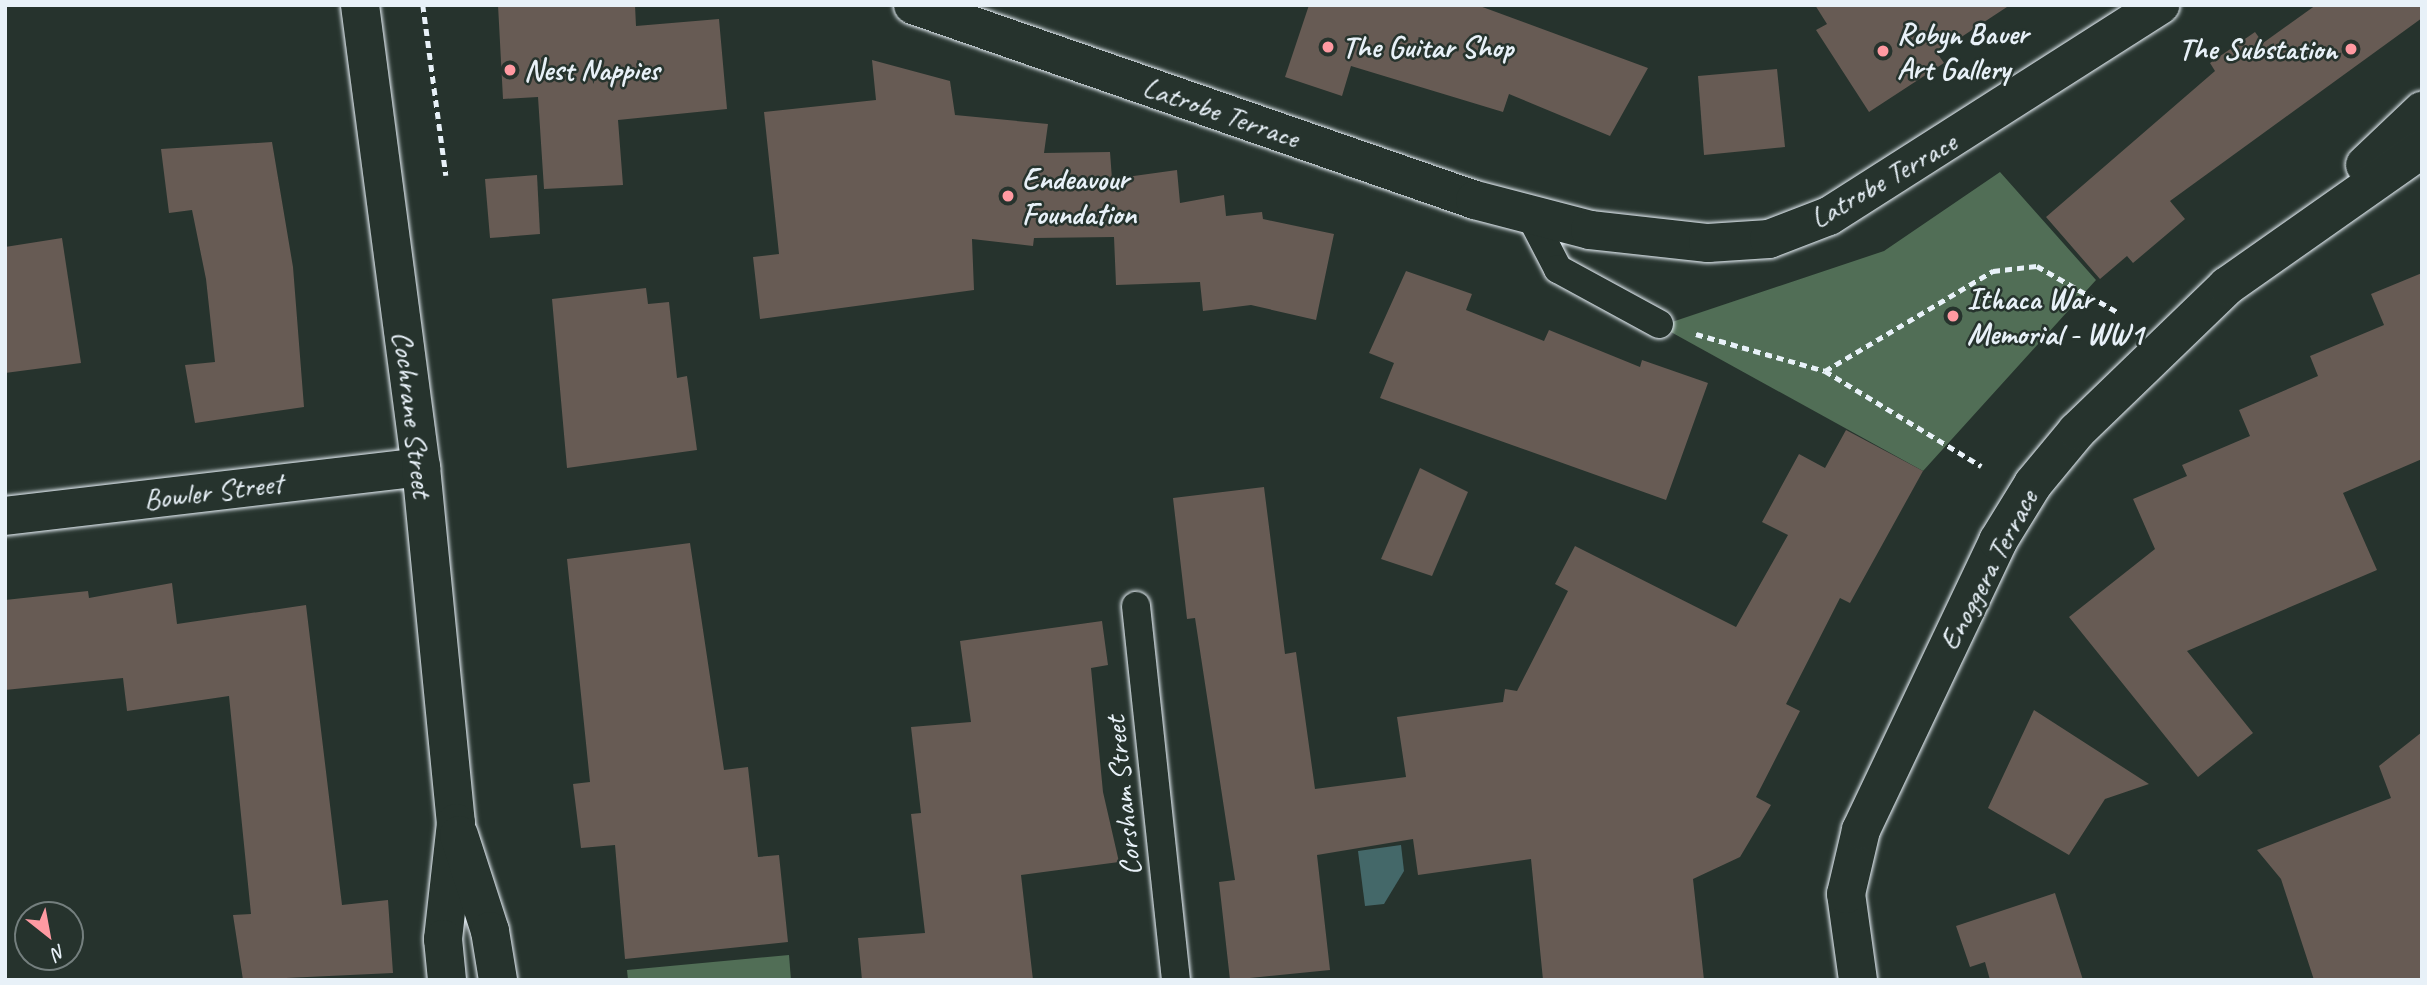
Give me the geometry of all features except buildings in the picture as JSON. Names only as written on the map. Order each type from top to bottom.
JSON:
[{"type":"main road","name":"Cochrane Street","points":[[360,5],[421,467],[456,823],[490,931],[498,980]]},
{"type":"main road","name":"Latrobe Terrace","points":[[914,5],[1530,215],[1590,230],[1708,243],[1796,230],[1870,194],[2160,5]]},
{"type":"main road","name":"Enoggera Terrace","points":[[1858,980],[1847,926],[1851,860],[1998,541],[2077,431],[2166,341],[2282,243],[2422,111]]},
{"type":"main road","name":"Enoggera Terrace","points":[[2282,243],[2422,149]]},
{"type":"main road","name":"Bowler Street","points":[[5,516],[421,467]]},
{"type":"main road","name":"Cochrane Street","points":[[447,980],[443,939],[456,823]]},
{"type":"lane","points":[[1530,215],[1558,269],[1658,324]]},
{"type":"lane","name":"Corsham Street","points":[[1136,606],[1176,980]]},
{"type":"path","points":[[423,5],[446,175]]},
{"type":"path","points":[[1825,371],[1993,271],[2037,265],[2119,313]]},
{"type":"path","points":[[1658,324],[1825,371],[1982,466]]},
{"type":"green space","points":[[2000,172],[2096,280],[1923,471],[1660,326],[1884,251]]},
{"type":"green space","points":[[789,955],[791,980],[628,980],[627,970]]},
{"type":"water","points":[[1401,845],[1404,871],[1384,904],[1365,906],[1358,851]]},
{"type":"place","name":"The Guitar Shop","points":[[1328,47]]},
{"type":"place","name":"The Substation","points":[[2351,49]]},
{"type":"place","name":"Robyn Bauer Art Gallery","points":[[1883,51]]},
{"type":"place","name":"Nest Nappies","points":[[510,70]]},
{"type":"place","name":"Endeavour Foundation","points":[[1008,196]]},
{"type":"place","name":"Ithaca War Memorial - WW1","points":[[1953,316]]}]
